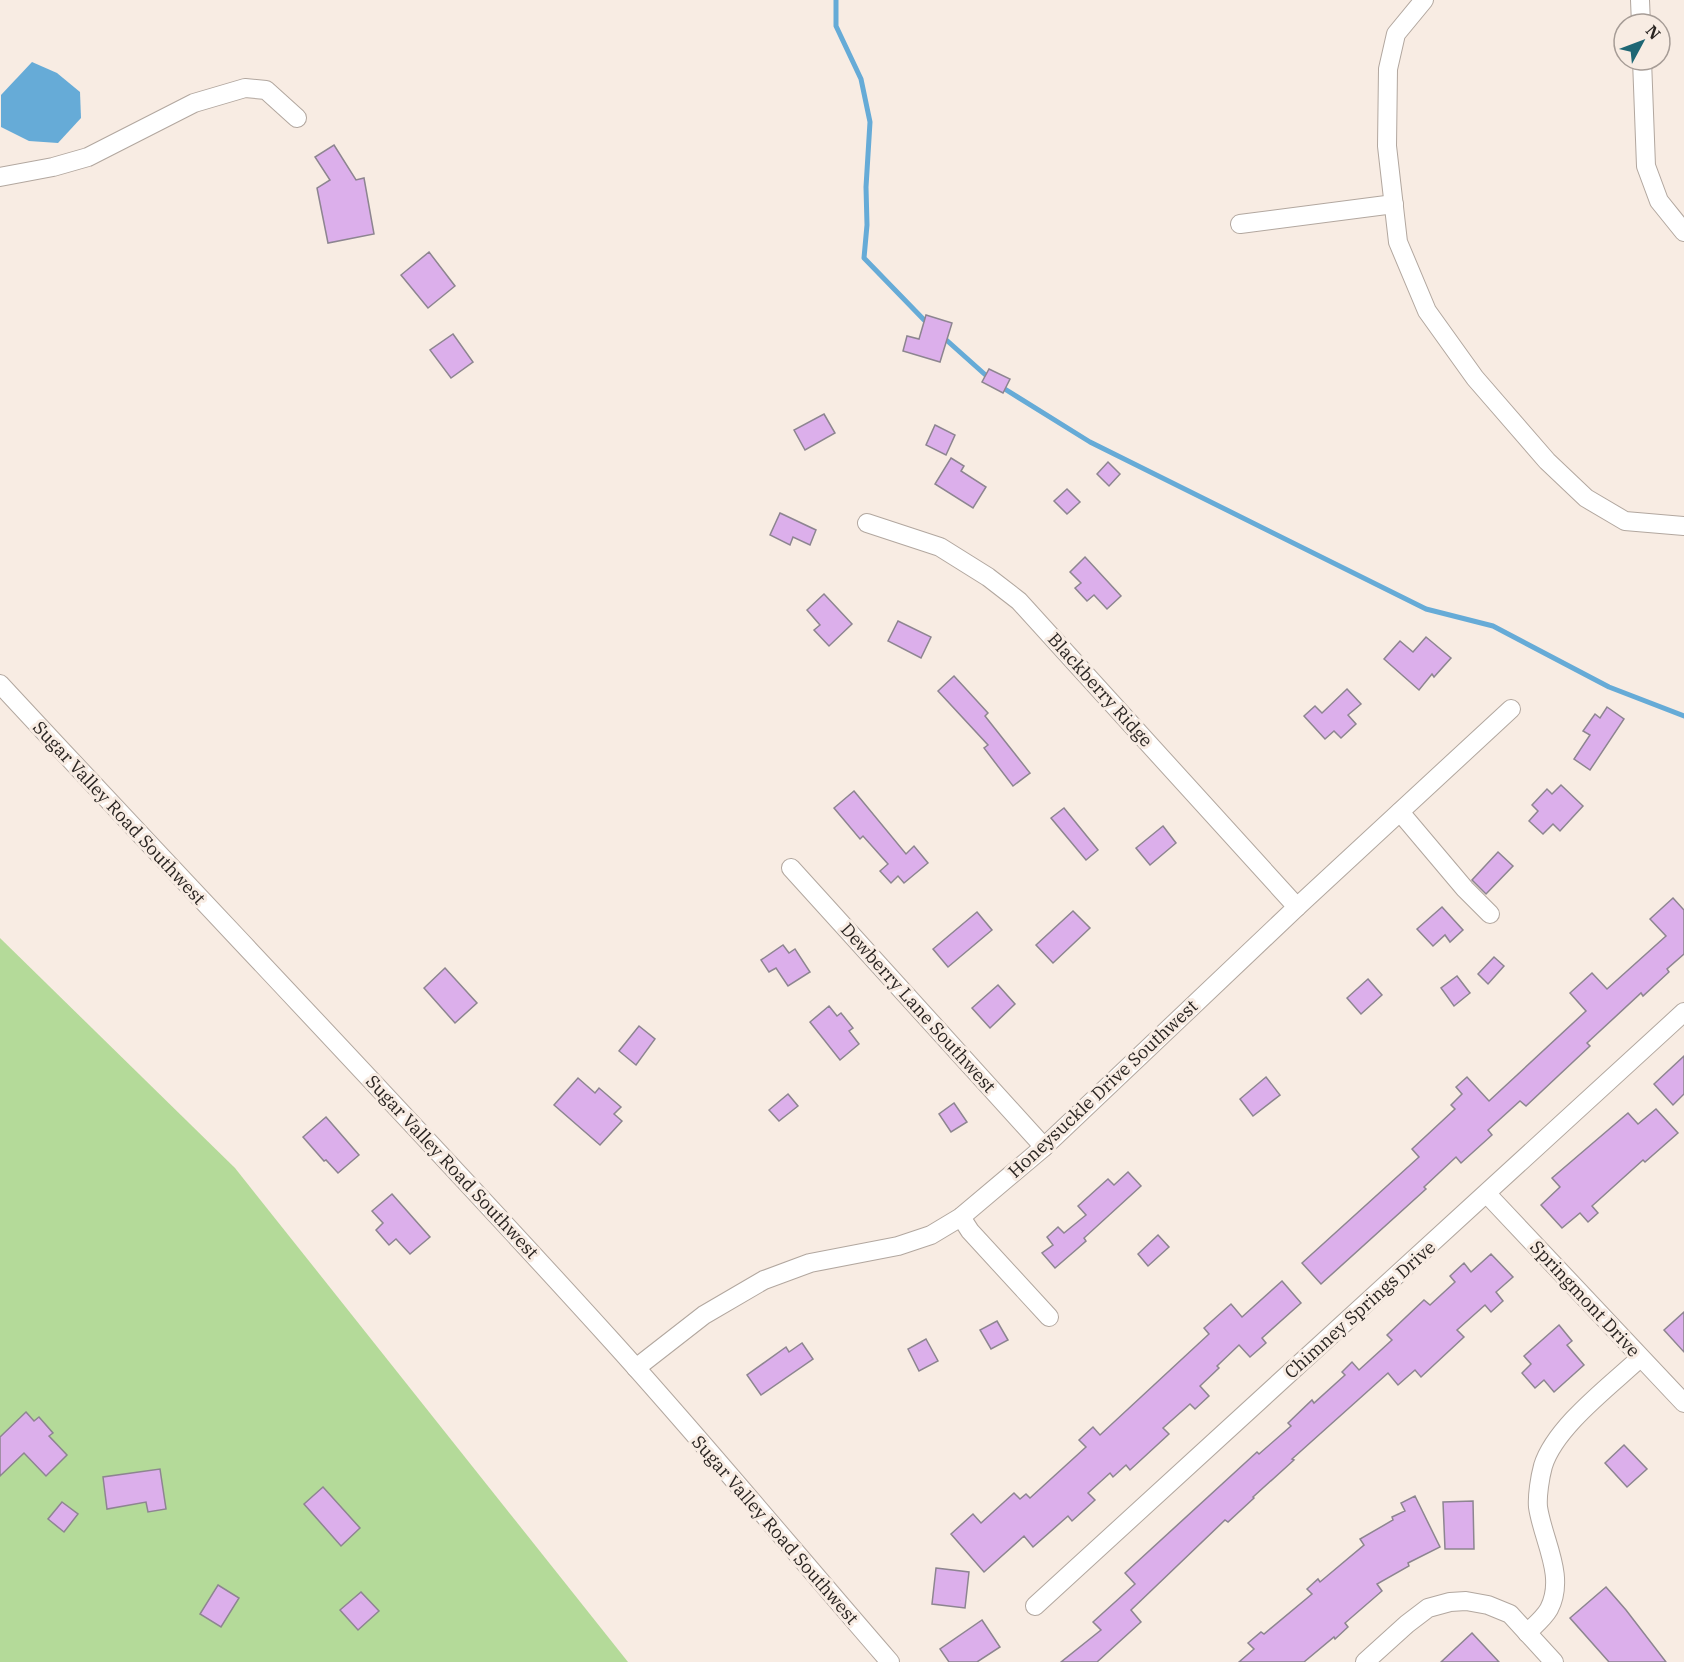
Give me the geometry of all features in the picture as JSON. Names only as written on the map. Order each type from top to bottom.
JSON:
[{"type":"street","points":[[1424,0],[1396,34],[1388,69],[1387,146],[1398,242],[1427,311],[1475,378],[1547,461],[1586,498],[1625,521],[1684,526]]},
{"type":"street","points":[[1642,72],[1646,166],[1659,201],[1684,232]]},
{"type":"street","points":[[0,177],[88,158],[194,103],[245,88],[266,90],[297,118]]},
{"type":"street","points":[[1240,224],[1394,204]]},
{"type":"street","name":"Blackberry Ridge","points":[[867,523],[940,547],[988,577],[1019,602],[1297,907]]},
{"type":"street","name":"Sugar Valley Road Southwest","points":[[0,684],[211,912],[437,1150],[636,1368],[890,1662]]},
{"type":"street","name":"Honeysuckle Drive Southwest","points":[[636,1368],[704,1315],[764,1280],[810,1263],[898,1246],[931,1235],[961,1217],[1044,1147],[1297,907],[1511,709]]},
{"type":"street","points":[[1400,812],[1465,889],[1490,914]]},
{"type":"street","name":"Dewberry Lane Southwest","points":[[791,868],[1044,1147]]},
{"type":"street","name":"Chimney Springs Drive","points":[[1035,1606],[1684,1012]]},
{"type":"street","name":"Springmont Drive","points":[[1487,1194],[1684,1403]]},
{"type":"street","points":[[961,1217],[970,1232],[1049,1317]]},
{"type":"street","points":[[1527,1633],[1548,1611],[1556,1580],[1538,1505],[1543,1467],[1555,1441],[1570,1423],[1640,1358]]},
{"type":"street","points":[[1365,1662],[1428,1608],[1450,1602],[1466,1601],[1488,1605],[1510,1614],[1554,1662]]},
{"type":"green space","points":[[0,938],[235,1168],[628,1662],[0,1662]]},
{"type":"water","points":[[32,62],[57,73],[80,92],[81,118],[58,143],[29,141],[1,127],[1,95]]},
{"type":"building","points":[[334,145],[356,180],[364,178],[374,234],[328,243],[317,188],[330,180],[315,157]]},
{"type":"building","points":[[429,252],[455,286],[428,308],[401,275]]},
{"type":"building","points":[[926,315],[952,323],[940,362],[903,351],[907,336],[919,339]]},
{"type":"building","points":[[453,334],[473,362],[451,378],[430,350]]},
{"type":"building","points":[[989,369],[1010,379],[1003,393],[982,382]]},
{"type":"building","points":[[824,414],[835,433],[805,450],[794,430]]},
{"type":"building","points":[[935,425],[955,435],[946,455],[926,445]]},
{"type":"building","points":[[951,458],[964,466],[961,471],[986,487],[973,508],[935,484]]},
{"type":"building","points":[[1108,462],[1120,474],[1109,486],[1097,474]]},
{"type":"building","points":[[1067,489],[1080,502],[1067,514],[1054,501]]},
{"type":"building","points":[[780,513],[816,530],[810,545],[793,537],[790,545],[770,535]]},
{"type":"building","points":[[1085,557],[1121,596],[1107,609],[1094,595],[1087,601],[1075,588],[1081,583],[1070,572]]},
{"type":"building","points":[[824,594],[852,624],[829,646],[814,630],[820,625],[807,610]]},
{"type":"building","points":[[898,621],[931,637],[921,658],[888,641]]},
{"type":"building","points":[[1426,637],[1451,658],[1434,677],[1432,674],[1419,690],[1384,659],[1400,641],[1413,652]]},
{"type":"building","points":[[954,676],[988,713],[985,716],[1030,773],[1013,786],[984,748],[988,745],[938,691]]},
{"type":"building","points":[[1347,689],[1361,704],[1348,715],[1356,724],[1341,738],[1334,731],[1325,739],[1304,716],[1315,706],[1322,713]]},
{"type":"building","points":[[1607,707],[1624,719],[1590,770],[1574,759],[1590,735],[1583,731],[1595,714],[1600,718]]},
{"type":"building","points":[[1561,785],[1583,806],[1560,831],[1553,824],[1543,834],[1529,821],[1538,811],[1532,805],[1547,789],[1552,794]]},
{"type":"building","points":[[854,791],[906,854],[914,846],[928,863],[904,883],[898,876],[891,883],[880,871],[888,864],[863,836],[860,839],[834,808]]},
{"type":"building","points":[[1064,808],[1098,850],[1086,860],[1051,818]]},
{"type":"building","points":[[1163,826],[1176,843],[1150,865],[1136,848]]},
{"type":"building","points":[[1498,852],[1513,866],[1486,894],[1472,880]]},
{"type":"building","points":[[1673,898],[1684,910],[1684,954],[1667,969],[1669,972],[1643,996],[1641,993],[1587,1043],[1590,1046],[1526,1106],[1520,1101],[1488,1130],[1492,1135],[1461,1163],[1456,1157],[1424,1187],[1426,1189],[1321,1284],[1302,1263],[1419,1157],[1412,1149],[1455,1109],[1451,1105],[1462,1094],[1456,1087],[1467,1077],[1489,1101],[1586,1011],[1570,993],[1592,973],[1607,989],[1666,936],[1650,919]]},
{"type":"building","points":[[1442,907],[1463,930],[1450,942],[1445,935],[1433,946],[1417,929]]},
{"type":"building","points":[[1073,911],[1090,928],[1053,963],[1036,945]]},
{"type":"building","points":[[977,912],[992,930],[948,967],[933,949]]},
{"type":"building","points":[[783,945],[789,953],[795,949],[810,972],[788,986],[776,968],[769,972],[761,960]]},
{"type":"building","points":[[1494,957],[1504,966],[1488,984],[1478,974]]},
{"type":"building","points":[[445,968],[477,1003],[455,1023],[424,988]]},
{"type":"building","points":[[1457,976],[1470,993],[1454,1006],[1441,988]]},
{"type":"building","points":[[1368,979],[1382,995],[1361,1014],[1347,998]]},
{"type":"building","points":[[998,985],[1015,1004],[990,1028],[972,1008]]},
{"type":"building","points":[[829,1006],[837,1016],[841,1013],[853,1028],[849,1031],[859,1044],[840,1060],[810,1022]]},
{"type":"building","points":[[639,1026],[655,1039],[636,1065],[619,1051]]},
{"type":"building","points":[[1684,1056],[1684,1094],[1673,1105],[1654,1084]]},
{"type":"building","points":[[1266,1077],[1280,1095],[1253,1116],[1240,1099]]},
{"type":"building","points":[[578,1078],[595,1093],[599,1088],[621,1107],[614,1114],[622,1121],[600,1145],[554,1105]]},
{"type":"building","points":[[788,1094],[798,1106],[779,1121],[769,1110]]},
{"type":"building","points":[[954,1103],[967,1122],[951,1132],[939,1114]]},
{"type":"building","points":[[1656,1109],[1678,1133],[1645,1162],[1643,1160],[1592,1206],[1598,1213],[1588,1222],[1580,1213],[1562,1228],[1541,1205],[1560,1187],[1552,1178],[1628,1113],[1638,1124]]},
{"type":"building","points":[[326,1117],[359,1155],[338,1173],[303,1137]]},
{"type":"building","points":[[1128,1172],[1141,1186],[1084,1238],[1086,1241],[1055,1268],[1042,1253],[1053,1245],[1047,1237],[1058,1227],[1064,1233],[1086,1215],[1078,1206],[1108,1179],[1114,1185]]},
{"type":"building","points":[[392,1194],[430,1237],[410,1254],[396,1239],[389,1245],[376,1230],[383,1223],[372,1211]]},
{"type":"building","points":[[1158,1235],[1169,1247],[1148,1266],[1138,1254]]},
{"type":"building","points":[[1491,1254],[1513,1277],[1496,1292],[1503,1301],[1491,1312],[1485,1305],[1457,1330],[1464,1337],[1421,1377],[1415,1370],[1398,1385],[1388,1373],[1292,1459],[1294,1460],[1228,1522],[1225,1520],[1131,1610],[1141,1622],[1097,1662],[1061,1662],[1101,1630],[1093,1622],[1135,1584],[1125,1573],[1257,1452],[1259,1454],[1291,1426],[1288,1423],[1312,1400],[1314,1403],[1345,1375],[1342,1372],[1352,1362],[1359,1370],[1392,1340],[1387,1335],[1424,1300],[1430,1305],[1455,1282],[1450,1276],[1464,1263],[1471,1272]]},
{"type":"building","points":[[1282,1281],[1301,1303],[1262,1338],[1266,1343],[1250,1357],[1239,1345],[1200,1386],[1209,1396],[1195,1409],[1190,1404],[1163,1428],[1169,1434],[1130,1470],[1126,1465],[1113,1477],[1110,1473],[1088,1493],[1095,1500],[1072,1521],[1068,1516],[1033,1547],[1024,1536],[984,1572],[951,1534],[973,1514],[981,1523],[1014,1493],[1020,1499],[1026,1494],[1030,1498],[1086,1447],[1079,1440],[1093,1427],[1100,1435],[1209,1334],[1204,1328],[1231,1304],[1242,1317]]},
{"type":"building","points":[[1684,1312],[1684,1352],[1664,1330]]},
{"type":"building","points":[[997,1321],[1008,1340],[991,1349],[980,1330]]},
{"type":"building","points":[[1559,1325],[1572,1341],[1567,1345],[1584,1365],[1554,1392],[1544,1380],[1535,1388],[1522,1373],[1531,1364],[1524,1356]]},
{"type":"building","points":[[926,1339],[938,1361],[919,1371],[908,1349]]},
{"type":"building","points":[[802,1343],[813,1359],[761,1395],[747,1375],[786,1347],[789,1352]]},
{"type":"building","points":[[26,1412],[34,1421],[39,1417],[53,1433],[49,1436],[67,1455],[46,1476],[24,1453],[0,1476],[0,1437]]},
{"type":"building","points":[[1624,1445],[1647,1469],[1627,1487],[1605,1463]]},
{"type":"building","points":[[160,1469],[166,1509],[148,1512],[146,1502],[107,1509],[103,1477]]},
{"type":"building","points":[[323,1487],[360,1528],[341,1546],[304,1504]]},
{"type":"building","points":[[1415,1496],[1440,1547],[1408,1563],[1409,1566],[1377,1584],[1382,1591],[1345,1623],[1348,1627],[1335,1639],[1334,1637],[1304,1662],[1239,1662],[1254,1649],[1248,1643],[1261,1632],[1264,1634],[1312,1594],[1307,1589],[1318,1579],[1320,1582],[1364,1545],[1360,1539],[1405,1511],[1401,1503]]},
{"type":"building","points":[[1473,1501],[1474,1549],[1445,1549],[1443,1502]]},
{"type":"building","points":[[62,1502],[78,1514],[64,1532],[48,1519]]},
{"type":"building","points":[[936,1568],[969,1572],[965,1608],[932,1604]]},
{"type":"building","points":[[218,1585],[239,1598],[221,1627],[200,1614]]},
{"type":"building","points":[[1606,1587],[1666,1662],[1609,1662],[1570,1618]]},
{"type":"building","points":[[361,1592],[379,1611],[358,1630],[340,1610]]},
{"type":"building","points":[[982,1620],[1000,1647],[977,1662],[949,1662],[940,1649]]},
{"type":"building","points":[[1472,1633],[1499,1662],[1441,1662]]},
{"type":"waterway","points":[[836,0],[836,26],[861,79],[870,122],[864,258],[929,325]]},
{"type":"waterway","points":[[943,337],[990,379]]},
{"type":"waterway","points":[[1000,386],[1090,442],[1426,609],[1493,626],[1609,687],[1684,716]]}]
